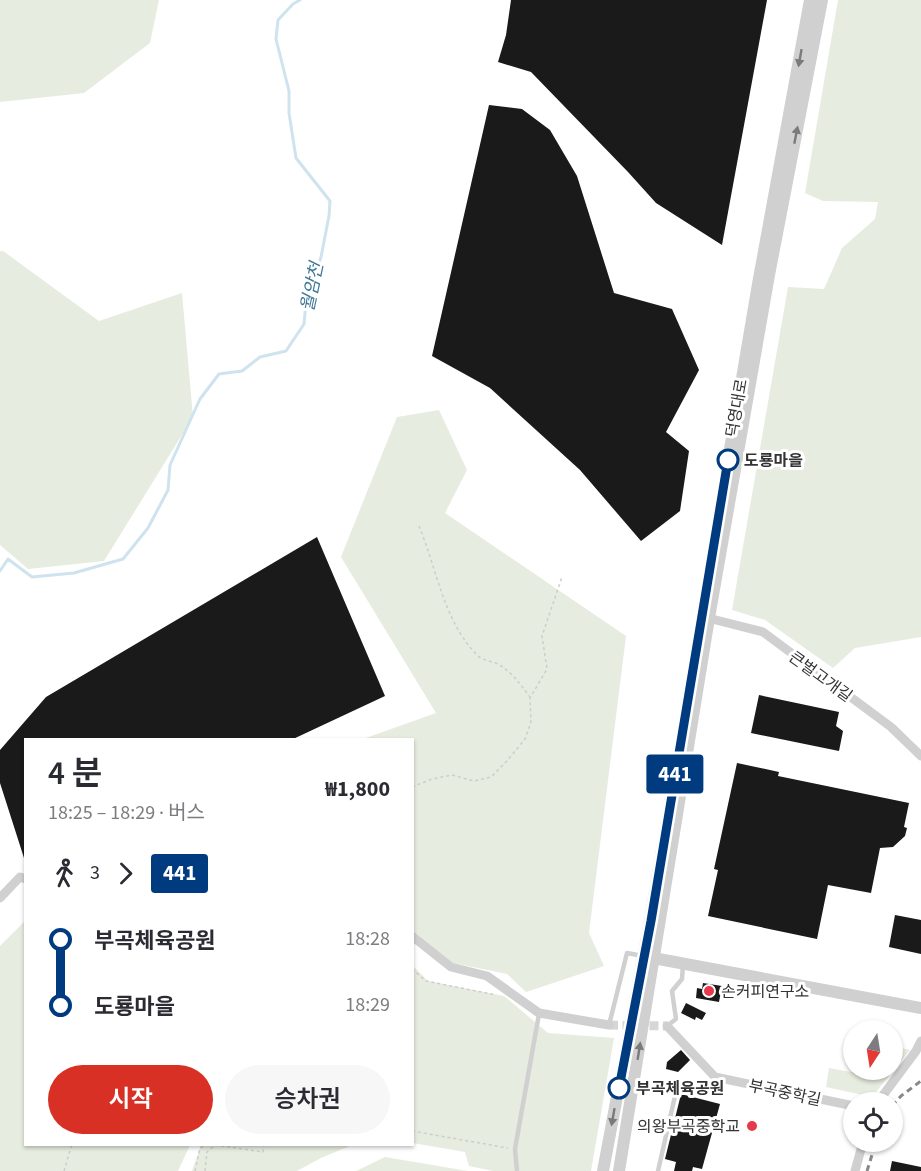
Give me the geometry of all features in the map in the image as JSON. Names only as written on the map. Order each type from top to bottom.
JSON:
[{"type":"street","name":"덕영대로","points":[[619,1171],[649,957],[758,284],[810,0]]},
{"type":"street","name":"덕영대로","points":[[705,617],[822,0]]},
{"type":"street","name":"큰벌고개길","points":[[705,617],[763,632],[891,727],[921,756]]},
{"type":"street","points":[[0,898],[23,878]]},
{"type":"street","points":[[414,938],[451,967],[487,976],[539,1013],[609,1024]]},
{"type":"street","name":"덕영대로","points":[[603,1171],[649,957]]},
{"type":"street","points":[[649,957],[921,1008]]},
{"type":"street","name":"부곡중학길","points":[[667,1026],[715,1077],[843,1104]]},
{"type":"street","points":[[885,1092],[921,1041]]},
{"type":"street","points":[[855,1171],[860,1152]]},
{"type":"lane","points":[[609,1024],[627,953],[649,957]]},
{"type":"lane","points":[[667,1026],[676,1019],[672,991],[681,979],[683,963]]},
{"type":"lane","points":[[517,1171],[515,1149],[539,1013]]},
{"type":"lane","points":[[658,1171],[675,1096]]},
{"type":"path","points":[[414,785],[453,775],[474,781],[491,777],[525,739],[531,722],[530,698],[515,676],[496,663],[479,657],[464,639],[440,595],[428,548],[419,526]]},
{"type":"path","points":[[530,698],[547,669],[542,636],[562,577]]},
{"type":"path","points":[[414,971],[426,981],[496,995]]},
{"type":"path","points":[[414,1131],[515,1149]]},
{"type":"path","points":[[64,1171],[71,1146]]},
{"type":"path","points":[[195,1171],[200,1148],[204,1146]]},
{"type":"path","points":[[205,1171],[207,1152],[213,1146]]},
{"type":"path","points":[[221,1146],[263,1152],[264,1146]]},
{"type":"shaded area","points":[[0,0],[159,0],[150,43],[84,93],[0,102]]},
{"type":"shaded area","points":[[838,0],[921,0],[921,637],[855,648],[833,668],[765,620],[732,610],[788,287],[824,289],[842,248],[875,219],[878,202],[823,201],[805,193]]},
{"type":"shaded area","points":[[0,251],[99,321],[182,293],[193,417],[104,561],[28,569],[0,545]]},
{"type":"shaded area","points":[[439,410],[467,470],[445,513],[626,636],[589,933],[604,966],[526,992],[507,974],[453,963],[414,932],[414,738],[366,738],[436,713],[341,557],[397,417]]},
{"type":"shaded area","points":[[24,922],[24,1146],[190,1146],[178,1171],[0,1171],[0,946]]},
{"type":"shaded area","name":"부곡체육공원","points":[[414,967],[428,981],[504,996],[548,1033],[614,1038],[591,1171],[493,1171],[469,1166],[465,1152],[414,1143]]},
{"type":"shaded area","points":[[903,1048],[910,1050],[903,1059]]},
{"type":"shaded area","points":[[829,1068],[843,1071],[843,1080],[886,1080],[876,1092],[849,1092],[826,1087]]},
{"type":"shaded area","points":[[200,1146],[350,1146],[297,1171],[192,1171]]},
{"type":"shaded area","points":[[385,1157],[468,1171],[356,1171]]},
{"type":"building","points":[[511,0],[767,0],[722,245],[656,203],[531,72],[498,62],[506,35]]},
{"type":"building","points":[[489,105],[522,109],[550,130],[577,176],[614,293],[672,309],[699,370],[666,432],[689,451],[680,511],[641,541],[580,470],[490,388],[432,356]]},
{"type":"building","points":[[317,537],[385,696],[295,738],[24,738],[24,858],[0,783],[0,750],[46,697]]},
{"type":"building","points":[[759,695],[839,712],[836,726],[843,731],[839,751],[751,733]]},
{"type":"building","points":[[737,763],[779,772],[778,776],[909,803],[904,827],[907,828],[905,836],[893,847],[880,848],[871,893],[828,885],[817,939],[708,916],[718,870],[714,869]]},
{"type":"building","points":[[895,915],[921,920],[921,954],[889,947]]},
{"type":"building","name":"손커피연구소","points":[[703,983],[722,986],[719,1002],[696,998],[697,988],[702,989]]},
{"type":"building","points":[[686,1003],[706,1013],[702,1020],[696,1017],[695,1020],[681,1013]]},
{"type":"building","points":[[681,1050],[690,1060],[678,1072],[666,1069],[667,1062]]},
{"type":"building","points":[[681,1094],[720,1104],[702,1169],[693,1167],[692,1171],[674,1171],[676,1162],[665,1159]]},
{"type":"building","points":[[892,1161],[921,1167],[921,1171],[890,1171]]},
{"type":"waterway","name":"월암천","points":[[0,571],[8,559],[32,577],[74,573],[123,559],[148,528],[168,490],[170,465],[200,399],[219,374],[242,371],[260,357],[286,351],[304,324],[306,303],[321,257],[330,201],[296,158],[289,113],[289,91],[276,39],[278,20],[300,0]]},
{"type":"tunnel","points":[[609,1025],[667,1026]]},
{"type":"railway","points":[[903,1094],[921,1081]]},
{"type":"railway","points":[[867,1171],[873,1152]]},
{"type":"bus line","name":"441","points":[[619,1088],[651,921],[728,460]]},
{"type":"place","name":"도룡마을","points":[[728,460]]},
{"type":"place","name":"손커피연구소","points":[[709,991]]},
{"type":"place","name":"부곡체육공원","points":[[619,1088]]},
{"type":"place","name":"의왕부곡중학교","points":[[752,1126]]}]
